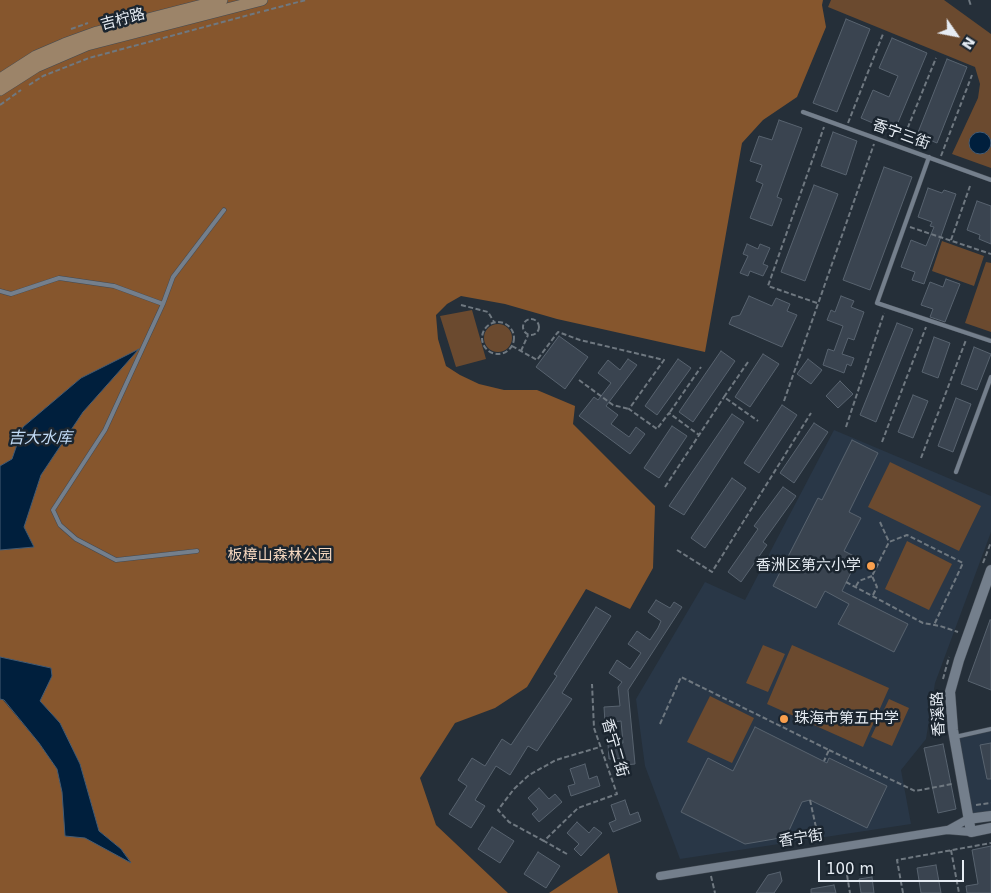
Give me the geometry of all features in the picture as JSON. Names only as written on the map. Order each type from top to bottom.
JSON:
[{"type":"main road","name":"吉柠路","points":[[0,79],[36,56],[97,32],[222,0]]},
{"type":"main road","name":"吉柠路","points":[[0,90],[36,68],[87,45],[262,0]]},
{"type":"street","name":"香溪路","points":[[971,832],[955,737],[950,692],[991,570]]},
{"type":"street","name":"香宁街","points":[[947,830],[968,819],[991,816]]},
{"type":"street","name":"香宁街","points":[[660,876],[947,830],[971,832],[991,828]]},
{"type":"lane","name":"香宁三街","points":[[803,112],[991,180]]},
{"type":"lane","points":[[929,157],[877,303],[991,340]]},
{"type":"lane","points":[[197,551],[116,560],[76,539],[60,525],[54,510],[105,430],[163,304],[172,277],[224,210]]},
{"type":"lane","points":[[0,292],[11,294],[59,278],[114,286],[163,304]]},
{"type":"lane","points":[[956,472],[991,377]]},
{"type":"lane","points":[[955,737],[991,729]]},
{"type":"path","points":[[0,104],[44,76],[89,58],[306,0]]},
{"type":"path","points":[[969,0],[971,6]]},
{"type":"path","points":[[846,127],[883,34]]},
{"type":"path","points":[[901,147],[936,58]]},
{"type":"path","points":[[939,161],[972,75]]},
{"type":"path","points":[[818,303],[768,286],[826,120]]},
{"type":"path","points":[[784,401],[876,138]]},
{"type":"path","points":[[951,241],[970,186]]},
{"type":"path","points":[[905,225],[991,254]]},
{"type":"path","points":[[461,305],[488,312],[494,322]]},
{"type":"path","points":[[846,427],[886,306]]},
{"type":"path","points":[[527,319],[535,319],[539,324],[539,329],[533,335],[528,335],[524,331],[523,324],[527,319]]},
{"type":"path","points":[[882,442],[929,320]]},
{"type":"path","points":[[494,322],[504,322],[511,328],[514,337],[512,346],[505,352],[496,354],[484,348],[482,334],[486,326],[494,322]]},
{"type":"path","points":[[512,346],[536,360],[558,332],[580,340],[664,360],[629,409]]},
{"type":"path","points":[[921,458],[969,333]]},
{"type":"path","points":[[521,351],[528,335]]},
{"type":"path","points":[[665,487],[748,362]]},
{"type":"path","points":[[579,380],[613,405],[629,409],[657,429],[702,367]]},
{"type":"path","points":[[724,397],[758,421]]},
{"type":"path","points":[[670,413],[699,435]]},
{"type":"path","points":[[677,550],[712,572],[811,413]]},
{"type":"path","points":[[880,522],[890,542]]},
{"type":"path","points":[[856,587],[859,581],[872,576],[890,542],[907,535],[963,563],[934,625]]},
{"type":"path","points":[[872,576],[877,587],[873,595]]},
{"type":"path","points":[[846,582],[923,623],[968,636]]},
{"type":"path","points":[[660,724],[681,677],[915,791],[955,783]]},
{"type":"path","name":"香宁二街","points":[[544,841],[578,808],[617,794],[594,728],[592,684]]},
{"type":"path","points":[[567,854],[510,822],[498,810],[514,789],[529,775],[556,760],[600,747]]},
{"type":"path","points":[[824,761],[829,750]]},
{"type":"path","points":[[975,796],[976,805],[991,803]]},
{"type":"path","points":[[810,800],[821,851]]},
{"type":"path","points":[[904,893],[897,860],[991,843]]},
{"type":"path","points":[[951,850],[959,893]]},
{"type":"path","points":[[709,868],[716,893]]},
{"type":"path","points":[[847,875],[850,893]]},
{"type":"shaded area","points":[[831,0],[944,0],[991,34],[991,168],[952,154],[978,98],[980,84],[975,67],[828,7]]},
{"type":"shaded area","points":[[942,241],[984,256],[974,286],[932,271]]},
{"type":"shaded area","points":[[986,262],[991,263],[991,332],[965,323]]},
{"type":"shaded area","points":[[472,310],[486,359],[456,367],[440,316]]},
{"type":"shaded area","points":[[498,324],[508,328],[512,338],[508,348],[498,352],[488,348],[484,338],[488,328]]},
{"type":"shaded area","name":"珠海市第五中学","points":[[834,430],[991,496],[991,532],[935,683],[926,739],[901,770],[911,824],[680,859],[645,766],[636,699],[705,582],[745,600]]},
{"type":"shaded area","points":[[890,462],[981,506],[959,551],[868,507]]},
{"type":"shaded area","points":[[907,541],[952,564],[929,610],[885,589]]},
{"type":"shaded area","points":[[763,645],[785,654],[768,692],[746,683]]},
{"type":"shaded area","points":[[792,645],[889,688],[863,747],[767,704]]},
{"type":"shaded area","points":[[710,696],[754,718],[732,763],[687,742]]},
{"type":"shaded area","points":[[889,699],[909,708],[892,746],[871,737]]},
{"type":"shaded area","points":[[991,728],[991,815],[969,819],[955,737]]},
{"type":"green space","name":"板樟山森林公园","points":[[0,0],[823,0],[822,5],[826,27],[797,97],[763,120],[742,143],[705,352],[557,319],[505,304],[461,296],[447,304],[436,315],[438,339],[446,366],[479,384],[504,390],[537,390],[575,406],[573,424],[655,506],[653,568],[630,609],[586,589],[527,687],[495,708],[455,723],[420,778],[436,825],[508,893],[0,893],[0,699],[3,700],[39,743],[57,769],[62,792],[85,837],[131,862],[121,849],[99,831],[80,764],[60,723],[40,701],[52,676],[51,668],[0,657],[0,550],[34,547],[24,527],[41,475],[83,412],[138,350],[81,378],[23,427],[12,459],[0,466]]},
{"type":"green space","points":[[609,853],[618,893],[549,893]]},
{"type":"water","points":[[980,132],[988,135],[991,143],[988,151],[980,154],[972,151],[969,143],[972,135]]},
{"type":"water","name":"吉大水库","points":[[139,349],[83,412],[41,475],[24,527],[34,547],[0,550],[0,466],[12,459],[23,427],[81,378]]},
{"type":"water","points":[[0,657],[51,668],[52,676],[40,701],[60,723],[80,764],[99,831],[121,849],[131,863],[85,838],[65,836],[62,792],[57,769],[39,743],[4,700],[0,699]]},
{"type":"building","points":[[846,19],[870,29],[837,112],[813,103]]},
{"type":"building","points":[[892,38],[927,53],[894,132],[861,118],[873,90],[889,97],[898,76],[879,68]]},
{"type":"building","points":[[947,59],[967,67],[937,143],[917,135]]},
{"type":"building","points":[[779,120],[802,128],[777,197],[782,199],[772,226],[750,218],[763,184],[756,181],[762,165],[750,161],[759,136],[772,140]]},
{"type":"building","points":[[833,132],[857,141],[846,175],[821,166]]},
{"type":"building","points":[[884,167],[912,177],[870,290],[843,280]]},
{"type":"building","points":[[814,185],[838,194],[805,281],[781,272]]},
{"type":"building","points":[[928,188],[942,193],[944,190],[956,194],[924,284],[912,280],[915,272],[901,267],[911,240],[926,246],[934,227],[930,226],[932,222],[918,217]]},
{"type":"building","points":[[977,201],[991,206],[991,244],[979,239],[980,235],[967,230]]},
{"type":"building","points":[[747,244],[758,249],[760,244],[770,248],[763,264],[768,266],[763,276],[750,271],[748,276],[740,273],[748,256],[743,254]]},
{"type":"building","points":[[946,279],[960,284],[945,322],[930,317],[933,309],[921,305],[930,282],[943,287]]},
{"type":"building","points":[[749,296],[772,306],[776,298],[790,304],[787,311],[797,315],[782,347],[729,324],[732,317],[740,315]]},
{"type":"building","points":[[841,296],[854,301],[851,307],[864,312],[854,340],[848,338],[842,354],[854,358],[851,366],[847,364],[844,373],[823,365],[828,349],[834,351],[843,326],[827,320],[831,310],[835,312]]},
{"type":"building","points":[[897,323],[913,329],[876,422],[860,415]]},
{"type":"building","points":[[559,336],[588,357],[565,389],[536,367]]},
{"type":"building","points":[[934,337],[950,343],[938,378],[922,372]]},
{"type":"building","points":[[974,347],[991,354],[977,390],[961,384]]},
{"type":"building","points":[[721,351],[735,361],[693,422],[679,412]]},
{"type":"building","points":[[763,354],[779,364],[750,407],[735,397]]},
{"type":"building","points":[[628,359],[637,365],[606,406],[618,415],[611,424],[629,437],[636,427],[645,434],[630,454],[579,416],[594,397],[598,400],[611,383],[598,373],[608,360],[620,370]]},
{"type":"building","points":[[678,359],[691,368],[657,415],[645,406]]},
{"type":"building","points":[[808,359],[822,370],[811,384],[797,374]]},
{"type":"building","points":[[840,381],[853,394],[838,408],[826,396]]},
{"type":"building","points":[[913,395],[928,401],[913,438],[898,432]]},
{"type":"building","points":[[956,398],[971,404],[953,452],[938,446]]},
{"type":"building","points":[[782,405],[797,415],[759,473],[744,463]]},
{"type":"building","points":[[732,414],[744,422],[684,515],[669,506]]},
{"type":"building","points":[[814,423],[828,432],[794,483],[780,473]]},
{"type":"building","points":[[672,426],[687,436],[659,478],[644,468]]},
{"type":"building","points":[[852,440],[878,453],[849,512],[861,518],[844,551],[858,558],[842,591],[908,624],[894,652],[838,624],[849,604],[825,591],[816,608],[773,586],[818,498],[822,500]]},
{"type":"building","points":[[732,478],[746,488],[705,548],[691,538]]},
{"type":"building","points":[[783,487],[796,496],[763,542],[767,545],[741,582],[728,572],[758,529],[754,526]]},
{"type":"building","points":[[656,600],[670,608],[674,602],[682,607],[628,690],[635,764],[625,765],[624,758],[609,759],[608,744],[623,743],[621,721],[605,723],[604,707],[620,706],[618,687],[622,682],[609,673],[617,660],[630,669],[641,653],[628,644],[637,631],[650,640],[658,628],[661,621],[648,612]]},
{"type":"building","points":[[596,607],[611,616],[562,693],[572,699],[537,751],[528,746],[510,775],[496,766],[475,800],[485,806],[471,828],[449,814],[467,786],[458,780],[472,758],[485,766],[502,739],[511,745],[557,676],[554,674]]},
{"type":"building","points":[[991,620],[991,690],[968,681]]},
{"type":"building","points":[[755,727],[827,763],[829,758],[887,786],[867,828],[810,800],[802,802],[786,837],[745,844],[681,812],[708,758],[733,771]]},
{"type":"building","points":[[991,743],[991,779],[987,779],[980,745]]},
{"type":"building","points":[[943,744],[956,809],[938,813],[924,748]]},
{"type":"building","points":[[585,764],[589,779],[597,776],[600,786],[571,796],[568,786],[575,784],[570,769]]},
{"type":"building","points":[[539,788],[549,799],[555,794],[562,802],[539,822],[532,814],[538,809],[528,798]]},
{"type":"building","points":[[625,800],[630,815],[638,812],[641,821],[613,832],[609,823],[616,820],[611,805]]},
{"type":"building","points":[[577,822],[589,833],[594,827],[602,833],[581,856],[574,849],[579,844],[567,833]]},
{"type":"building","points":[[492,827],[514,841],[500,863],[478,849]]},
{"type":"building","points":[[991,846],[991,893],[967,893],[966,886],[978,884],[972,850]]},
{"type":"building","points":[[538,852],[560,866],[546,888],[524,874]]},
{"type":"building","points":[[936,865],[941,893],[921,893],[917,868]]},
{"type":"building","points":[[780,872],[782,881],[774,893],[756,893],[768,875]]},
{"type":"building","points":[[872,877],[874,893],[861,893],[859,879]]},
{"type":"building","points":[[834,885],[836,893],[811,893],[811,889]]},
{"type":"place","name":"香洲区第六小学","points":[[871,566]]},
{"type":"place","name":"珠海市第五中学","points":[[784,719]]}]
